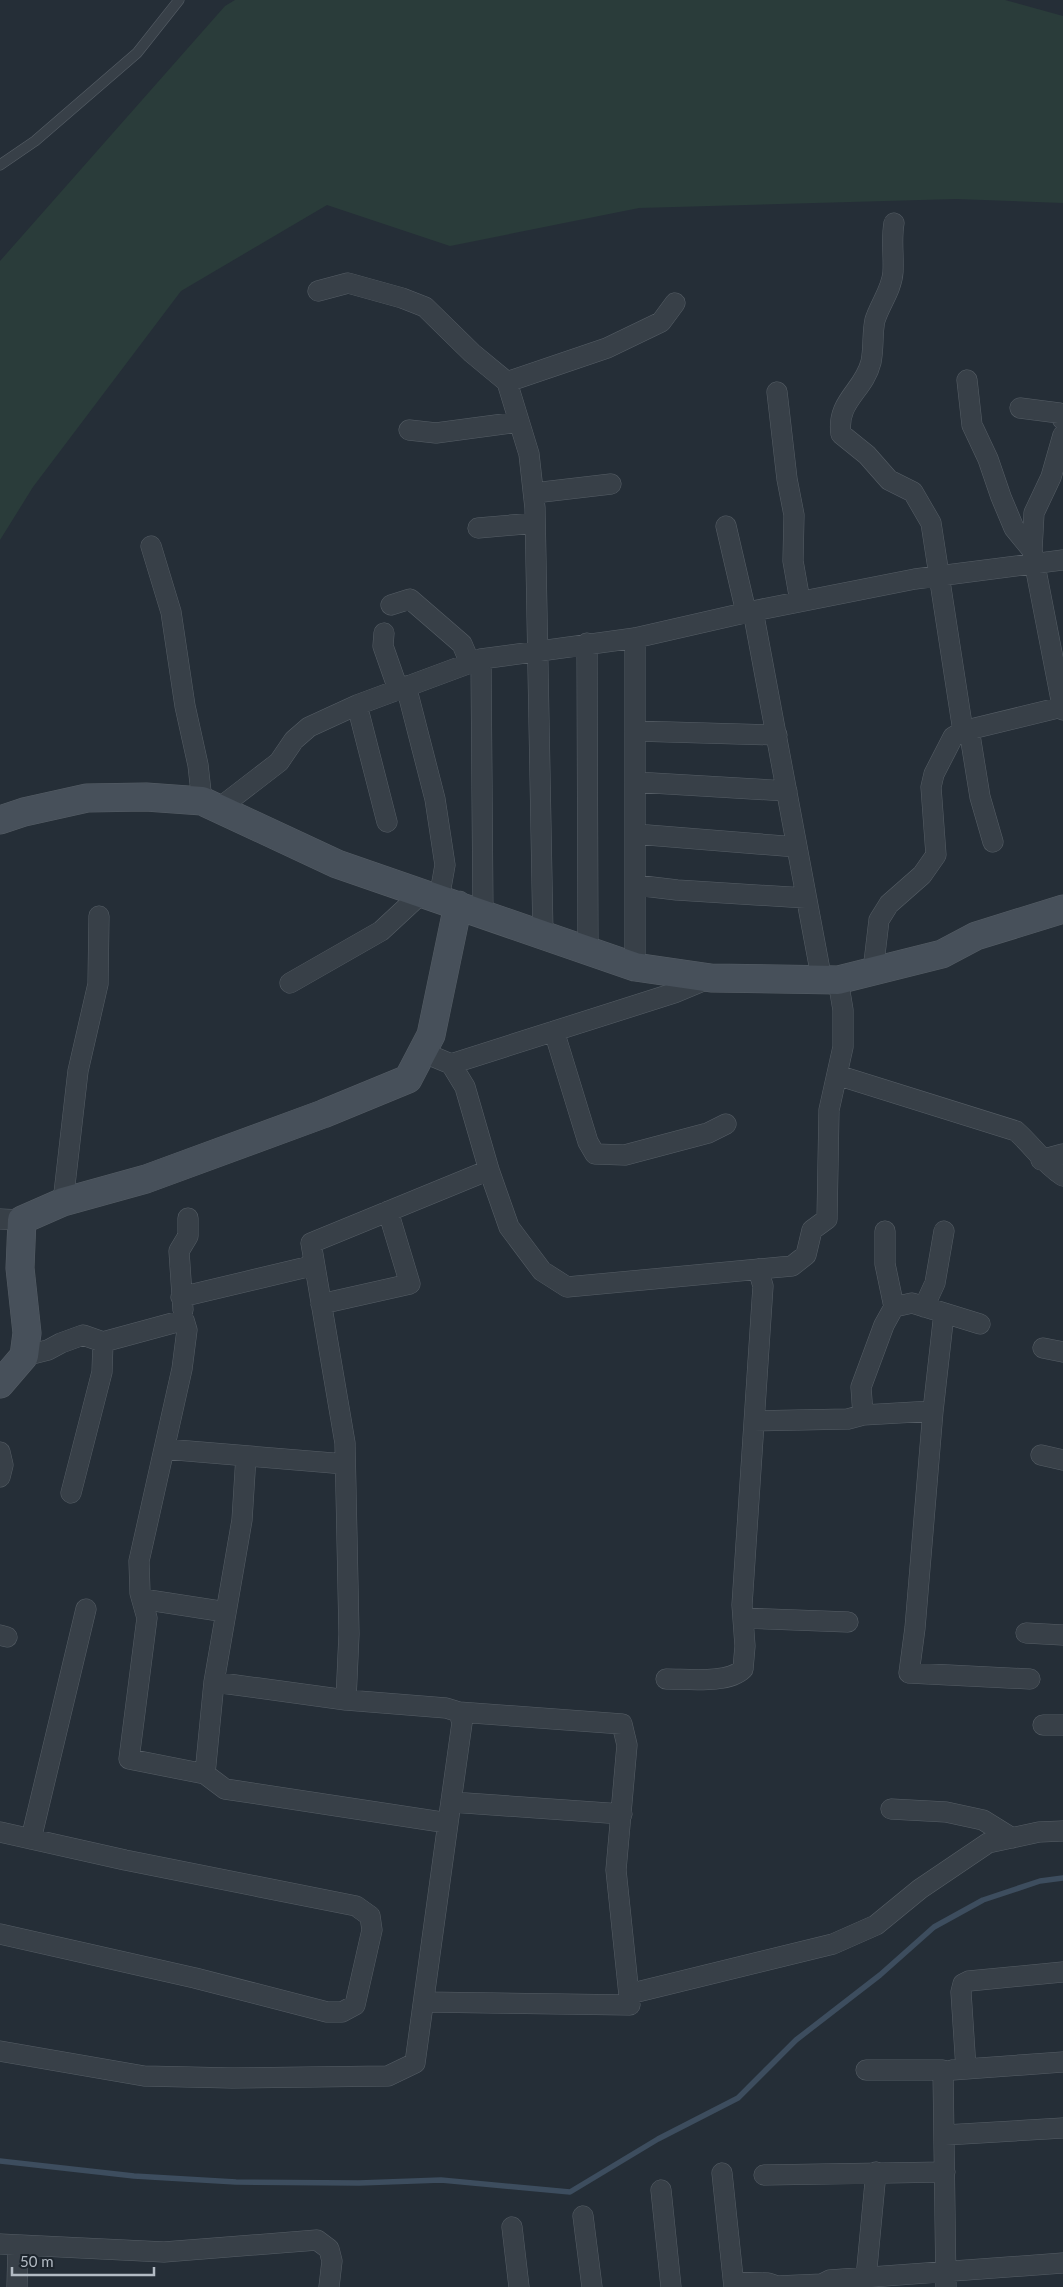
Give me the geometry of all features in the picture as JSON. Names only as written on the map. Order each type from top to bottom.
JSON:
[{"type":"main road","points":[[0,820],[24,812],[87,798],[146,797],[210,805],[337,864],[635,967],[711,978],[830,980],[942,954],[976,936],[1063,909]]},
{"type":"main road","points":[[0,1384],[24,1356],[27,1333],[20,1268],[11,1219],[63,1202],[146,1179],[323,1114],[408,1079],[431,1035],[450,903]]},
{"type":"street","points":[[894,222],[891,238],[893,275],[875,319],[871,361],[862,382],[844,406],[839,421],[841,434],[868,456],[889,480],[913,492],[931,523],[966,730],[980,797],[993,842]]},
{"type":"street","points":[[318,291],[348,283],[402,298],[425,307],[472,353],[507,382],[529,454],[534,494],[539,651],[543,935]]},
{"type":"street","points":[[507,382],[607,348],[661,322],[675,303]]},
{"type":"street","points":[[967,380],[972,425],[988,459],[1014,528],[1034,556]]},
{"type":"street","points":[[777,392],[787,479],[794,515],[793,561],[800,601]]},
{"type":"street","points":[[1020,408],[1062,414]]},
{"type":"street","points":[[410,430],[436,433],[519,422]]},
{"type":"street","points":[[873,971],[879,920],[889,904],[922,875],[936,855],[931,787],[934,774],[954,737],[966,730],[1062,708],[1059,670],[1034,556],[1034,513],[1051,477],[1063,435]]},
{"type":"street","points":[[534,494],[611,484]]},
{"type":"street","points":[[478,528],[535,523]]},
{"type":"street","points":[[422,1052],[451,1064],[465,1088],[489,1170],[510,1227],[542,1271],[567,1287],[792,1266],[806,1255],[812,1230],[827,1220],[829,1110],[843,1047],[843,1010],[830,980],[806,898],[787,791],[750,612],[726,526]]},
{"type":"street","points":[[151,546],[171,612],[185,706],[198,765],[210,805],[279,762],[294,740],[309,727],[357,705],[475,661],[587,643],[635,638],[800,601],[940,576],[1034,556],[1063,560]]},
{"type":"street","points":[[391,605],[410,599],[462,644],[475,661],[450,903]]},
{"type":"street","points":[[384,634],[383,646],[402,688],[435,799],[450,903]]},
{"type":"street","points":[[635,638],[635,967]]},
{"type":"street","points":[[587,643],[588,950]]},
{"type":"street","points":[[357,705],[387,822]]},
{"type":"street","points":[[635,731],[776,735]]},
{"type":"street","points":[[635,782],[787,791]]},
{"type":"street","points":[[635,834],[797,846]]},
{"type":"street","points":[[635,884],[677,890],[806,898]]},
{"type":"street","points":[[290,983],[381,931],[450,903]]},
{"type":"street","points":[[63,1202],[78,1071],[98,984],[99,916]]},
{"type":"street","points":[[451,1064],[674,993],[711,978]]},
{"type":"street","points":[[554,1031],[588,1142],[595,1154],[625,1155],[708,1133],[726,1124]]},
{"type":"street","points":[[837,1075],[908,1095],[1016,1131],[1031,1144],[1041,1160],[1063,1176]]},
{"type":"street","points":[[1041,1160],[1063,1154]]},
{"type":"street","points":[[346,1700],[349,1634],[345,1443],[310,1243],[489,1170]]},
{"type":"street","points":[[321,1304],[410,1284],[388,1211]]},
{"type":"street","points":[[188,1218],[188,1236],[179,1251],[181,1297],[187,1330],[182,1370],[139,1561],[142,1599],[148,1618],[128,1759],[205,1774],[225,1789],[448,1822]]},
{"type":"street","points":[[924,1307],[936,1283],[944,1231]]},
{"type":"street","points":[[863,1415],[860,1387],[884,1325],[894,1307],[885,1264],[885,1232]]},
{"type":"street","points":[[181,1297],[307,1267],[313,1261]]},
{"type":"street","points":[[666,1679],[722,1678],[736,1675],[743,1669],[743,1618],[763,1286],[758,1269]]},
{"type":"street","points":[[894,1307],[912,1303],[980,1324]]},
{"type":"street","points":[[944,1313],[933,1411],[915,1628],[909,1673],[1030,1679]]},
{"type":"street","points":[[24,1356],[48,1350],[83,1335],[103,1342],[184,1320]]},
{"type":"street","points":[[71,1492],[102,1372],[103,1342]]},
{"type":"street","points":[[1043,1348],[1063,1352]]},
{"type":"street","points":[[754,1421],[848,1420],[863,1415],[933,1411]]},
{"type":"street","points":[[164,1449],[345,1464]]},
{"type":"street","points":[[0,1452],[3,1465],[0,1477]]},
{"type":"street","points":[[205,1774],[214,1682],[242,1520],[246,1456]]},
{"type":"street","points":[[1041,1456],[1063,1460]]},
{"type":"street","points":[[142,1599],[226,1612]]},
{"type":"street","points":[[31,1839],[86,1609]]},
{"type":"street","points":[[743,1618],[848,1622]]},
{"type":"street","points":[[1026,1633],[1063,1635]]},
{"type":"street","points":[[214,1682],[346,1700],[446,1708],[459,1712],[622,1724],[627,1745],[616,1870],[630,2005],[424,2002]]},
{"type":"street","points":[[0,2051],[144,2076],[232,2078],[388,2076],[415,2063],[462,1723],[459,1712]]},
{"type":"street","points":[[451,1802],[622,1814]]},
{"type":"street","points":[[892,1809],[946,1812],[983,1820],[1012,1838]]},
{"type":"street","points":[[629,1994],[771,1961],[833,1944],[876,1925],[920,1889],[988,1843],[1039,1832],[1063,1831]]},
{"type":"street","points":[[0,1832],[135,1862],[356,1906],[370,1916],[372,1930],[355,2005],[342,2012],[327,2012],[195,1978],[0,1934]]},
{"type":"street","points":[[966,2069],[961,1992],[963,1984],[969,1980],[1063,1972]]},
{"type":"street","points":[[866,2070],[943,2070],[1063,2062]]},
{"type":"street","points":[[943,2070],[946,2172],[946,2279]]},
{"type":"street","points":[[945,2136],[1063,2128]]},
{"type":"street","points":[[866,2278],[876,2172]]},
{"type":"street","points":[[764,2175],[946,2172]]},
{"type":"street","points":[[722,2173],[734,2284],[768,2283],[777,2286],[822,2285],[830,2280],[866,2278],[946,2279],[1063,2263]]},
{"type":"street","points":[[661,2190],[671,2287]]},
{"type":"street","points":[[583,2216],[592,2287]]},
{"type":"street","points":[[512,2227],[519,2287]]},
{"type":"street","points":[[17,2287],[9,2245],[164,2252],[317,2240],[329,2249],[332,2261],[329,2287]]},
{"type":"lane","points":[[0,164],[35,141],[137,53],[179,0]]},
{"type":"shaded area","points":[[235,0],[1005,0],[1063,16],[1063,203],[956,199],[639,208],[450,246],[327,205],[181,291],[33,487],[0,540],[0,261],[225,6]]},
{"type":"waterway","points":[[0,2161],[134,2176],[236,2182],[359,2183],[441,2180],[570,2192],[658,2139],[738,2098],[796,2040],[880,1975],[934,1927],[983,1900],[1040,1881],[1063,1878]]}]
